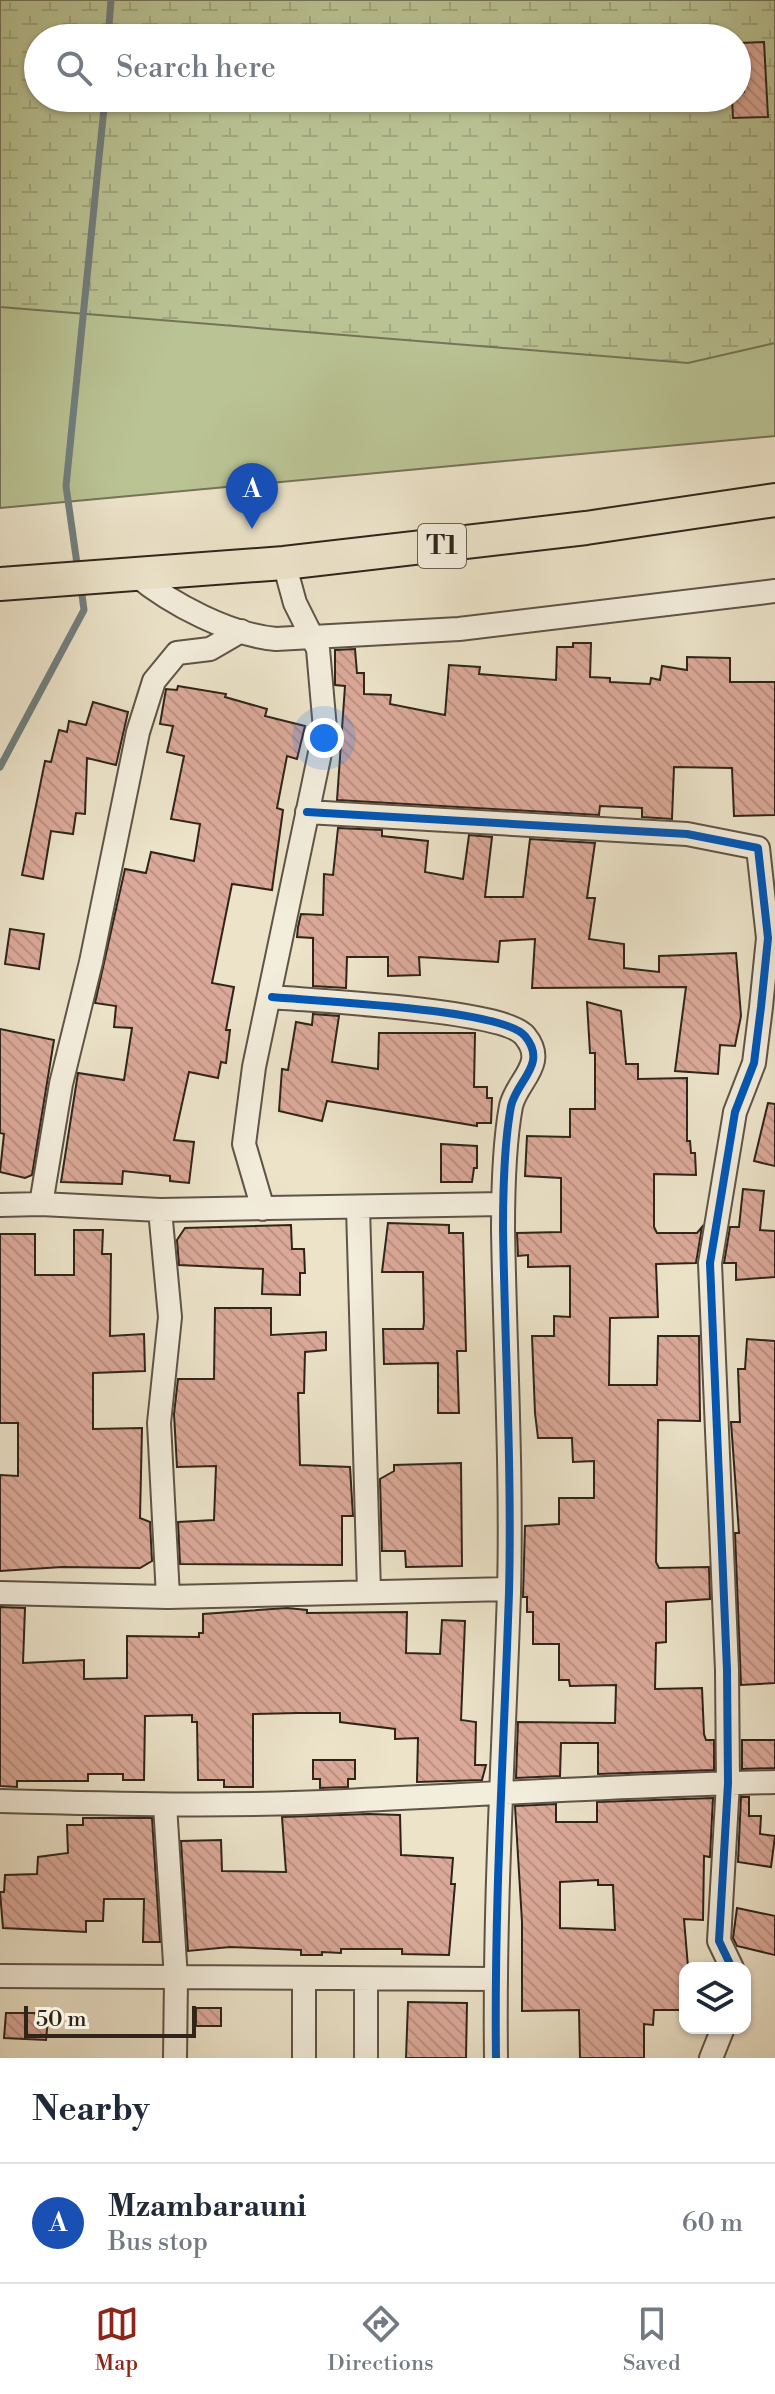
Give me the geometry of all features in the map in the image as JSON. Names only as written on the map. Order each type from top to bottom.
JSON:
[{"type":"highway","name":"T1","points":[[0,584],[284,563],[557,532],[775,500]]},
{"type":"street","points":[[263,1209],[244,1144],[254,1067],[272,997],[325,729],[323,670],[318,649],[295,603],[284,563]]},
{"type":"street","points":[[122,575],[177,606],[241,631],[276,639],[459,629],[775,591]]},
{"type":"street","points":[[41,1204],[61,1084],[91,962],[138,732],[154,681],[177,653],[210,649],[241,631]]},
{"type":"street","points":[[307,812],[687,834],[758,848],[768,938],[761,1007],[754,1063],[735,1112],[710,1263],[727,1670],[728,1783],[719,1941],[729,1962]]},
{"type":"street","points":[[272,997],[476,1017],[507,1024],[524,1034],[532,1048],[534,1065],[512,1102],[503,1204],[509,1589],[500,1791],[496,2058]]},
{"type":"street","points":[[0,1205],[160,1210],[503,1204]]},
{"type":"street","points":[[358,1207],[369,1592]]},
{"type":"street","points":[[160,1210],[170,1317],[159,1423],[168,1597]]},
{"type":"street","points":[[0,1593],[168,1597],[509,1589]]},
{"type":"street","points":[[0,1801],[165,1805],[344,1802],[500,1791],[775,1782]]},
{"type":"street","points":[[165,1805],[176,1979],[175,2058]]},
{"type":"street","points":[[0,1976],[495,1979]]},
{"type":"street","points":[[304,1979],[304,2058]]},
{"type":"street","points":[[366,1979],[366,2058]]},
{"type":"street","points":[[711,2058],[721,2034]]},
{"type":"green space","points":[[0,0],[775,0],[775,436],[0,508]]},
{"type":"green space","points":[[0,0],[775,0],[775,343],[688,363],[0,307]]},
{"type":"building","points":[[764,42],[768,117],[733,118],[733,112],[751,112],[751,43]]},
{"type":"building","points":[[573,643],[591,643],[590,677],[610,678],[610,682],[650,684],[651,678],[660,680],[662,666],[687,670],[687,657],[730,658],[730,682],[775,682],[775,815],[734,816],[732,768],[674,767],[672,819],[642,817],[642,808],[600,806],[599,815],[337,800],[345,686],[335,685],[335,650],[355,649],[357,673],[364,673],[364,694],[391,695],[390,704],[445,715],[449,665],[480,667],[479,674],[556,680],[557,647],[573,647]]},
{"type":"building","points":[[178,686],[226,694],[225,697],[267,709],[265,716],[305,726],[297,759],[287,756],[277,808],[283,810],[272,890],[232,884],[212,983],[234,987],[226,1030],[230,1030],[226,1063],[221,1062],[218,1078],[189,1072],[174,1140],[194,1142],[189,1183],[170,1181],[170,1176],[123,1171],[122,1184],[61,1182],[78,1073],[124,1080],[132,1028],[114,1027],[116,1006],[95,1003],[125,869],[146,873],[151,852],[194,861],[200,824],[171,819],[184,756],[167,752],[173,726],[160,724],[166,689],[177,690]]},
{"type":"building","points":[[93,702],[128,712],[116,765],[87,758],[85,814],[76,813],[73,834],[51,831],[43,879],[22,875],[45,761],[51,762],[59,730],[67,732],[69,721],[86,725]]},
{"type":"building","points":[[338,828],[382,830],[382,836],[428,841],[425,872],[463,879],[469,835],[492,837],[485,897],[523,897],[530,839],[595,843],[587,898],[595,898],[589,939],[624,944],[624,968],[659,972],[659,956],[736,953],[741,1016],[735,1046],[720,1045],[718,1074],[675,1071],[686,987],[532,988],[535,939],[500,941],[498,962],[419,957],[420,975],[388,976],[388,957],[347,957],[346,988],[313,986],[313,938],[297,937],[298,927],[301,914],[323,915],[324,874],[333,875]]},
{"type":"building","points":[[10,929],[44,934],[39,969],[5,964]]},
{"type":"building","points":[[587,1002],[621,1011],[626,1064],[638,1064],[638,1079],[687,1078],[687,1141],[690,1141],[691,1153],[695,1153],[696,1175],[654,1174],[654,1227],[657,1233],[697,1233],[702,1227],[696,1263],[656,1264],[658,1317],[610,1318],[609,1385],[657,1385],[658,1336],[699,1336],[700,1421],[658,1420],[656,1562],[659,1568],[709,1567],[710,1599],[666,1602],[666,1642],[656,1643],[655,1689],[702,1688],[704,1734],[706,1740],[714,1740],[714,1770],[598,1774],[598,1743],[561,1743],[560,1776],[516,1778],[518,1722],[615,1723],[616,1685],[570,1686],[569,1680],[559,1680],[559,1644],[533,1644],[533,1612],[527,1612],[527,1597],[523,1597],[525,1526],[559,1524],[559,1498],[594,1498],[594,1461],[573,1462],[572,1438],[538,1438],[535,1413],[532,1336],[554,1336],[554,1316],[570,1317],[570,1266],[528,1267],[528,1255],[518,1256],[517,1233],[561,1232],[561,1178],[525,1176],[527,1136],[570,1137],[570,1109],[595,1109],[595,1053],[590,1053]]},
{"type":"building","points":[[313,1014],[339,1016],[332,1062],[378,1069],[379,1033],[475,1033],[474,1087],[487,1087],[487,1098],[492,1098],[491,1123],[477,1123],[477,1126],[327,1101],[322,1121],[279,1111],[282,1069],[288,1070],[296,1022],[312,1025]]},
{"type":"building","points":[[0,1029],[54,1040],[32,1175],[25,1178],[0,1172],[4,1134],[0,1133]]},
{"type":"building","points":[[768,1103],[775,1104],[775,1166],[754,1161]]},
{"type":"building","points":[[441,1144],[477,1146],[477,1168],[474,1168],[472,1182],[441,1182]]},
{"type":"building","points":[[743,1189],[764,1191],[760,1230],[775,1231],[775,1277],[736,1280],[736,1263],[724,1263],[730,1227],[739,1227]]},
{"type":"building","points":[[388,1223],[449,1225],[449,1233],[463,1233],[466,1351],[457,1351],[459,1413],[438,1413],[438,1363],[384,1364],[383,1329],[423,1329],[424,1322],[423,1272],[382,1272]]},
{"type":"building","points":[[291,1225],[292,1249],[304,1249],[305,1273],[300,1273],[300,1295],[262,1294],[263,1269],[179,1265],[177,1240],[185,1228]]},
{"type":"building","points":[[74,1230],[103,1230],[102,1254],[111,1254],[110,1336],[144,1334],[145,1371],[93,1373],[93,1429],[142,1428],[140,1518],[150,1522],[152,1561],[140,1568],[62,1567],[0,1571],[0,1475],[18,1476],[18,1423],[0,1423],[0,1234],[35,1234],[35,1275],[74,1275]]},
{"type":"building","points":[[215,1308],[271,1308],[271,1335],[326,1332],[326,1350],[305,1352],[304,1393],[298,1393],[300,1465],[350,1467],[353,1516],[342,1516],[342,1565],[180,1564],[178,1522],[214,1520],[216,1466],[177,1467],[174,1414],[178,1379],[214,1379]]},
{"type":"building","points":[[747,1339],[775,1341],[775,1683],[741,1685],[735,1533],[739,1533],[731,1422],[740,1422],[738,1369],[745,1369]]},
{"type":"building","points":[[461,1463],[462,1566],[406,1567],[405,1551],[382,1551],[380,1479],[394,1471],[394,1465]]},
{"type":"building","points":[[0,1607],[25,1608],[23,1663],[84,1660],[84,1679],[127,1678],[127,1636],[199,1637],[199,1633],[203,1633],[203,1614],[287,1608],[307,1610],[307,1613],[407,1612],[406,1653],[440,1654],[442,1620],[465,1621],[461,1720],[476,1722],[475,1765],[486,1765],[482,1780],[417,1782],[418,1738],[395,1739],[395,1729],[340,1722],[340,1713],[298,1713],[253,1714],[253,1787],[224,1787],[224,1780],[198,1780],[197,1722],[192,1722],[192,1715],[145,1716],[144,1780],[123,1780],[123,1774],[88,1774],[88,1781],[17,1781],[17,1787],[0,1786]]},
{"type":"building","points":[[742,1740],[775,1740],[775,1768],[742,1769]]},
{"type":"building","points":[[313,1760],[355,1760],[355,1779],[348,1779],[348,1787],[320,1788],[320,1779],[313,1779]]},
{"type":"building","points":[[741,1797],[749,1797],[749,1816],[761,1816],[760,1834],[775,1836],[771,1867],[738,1862]]},
{"type":"building","points":[[713,1798],[710,1857],[704,1856],[703,1920],[684,1919],[688,1962],[679,1962],[679,2010],[654,2010],[653,2025],[644,2024],[644,2058],[580,2058],[579,2010],[522,2011],[522,1922],[515,1806],[556,1804],[556,1822],[597,1822],[597,1802]],"holes":[[[598,1880],[598,1885],[613,1885],[615,1930],[560,1928],[560,1882]]]},
{"type":"building","points":[[400,1815],[401,1855],[453,1858],[451,1884],[455,1884],[449,1955],[402,1954],[402,1949],[341,1949],[341,1953],[322,1952],[322,1955],[301,1955],[301,1950],[230,1947],[188,1951],[181,1841],[221,1840],[222,1871],[286,1872],[282,1817]]},
{"type":"building","points":[[83,1818],[152,1818],[160,1942],[143,1942],[144,1899],[104,1899],[103,1921],[86,1921],[86,1932],[3,1928],[0,1892],[4,1892],[5,1875],[37,1874],[38,1857],[68,1853],[67,1825],[83,1825]]},
{"type":"building","points":[[737,1908],[775,1916],[775,1955],[737,1946],[733,1938]]},
{"type":"building","points":[[408,2002],[467,2003],[466,2058],[406,2058]]},
{"type":"building","points":[[196,2008],[221,2008],[221,2026],[196,2026]]},
{"type":"building","points":[[6,2013],[35,2013],[38,2018],[48,2019],[46,2040],[4,2038]]},
{"type":"waterway","points":[[109,24],[111,0]]},
{"type":"waterway","points":[[78,571],[66,486],[104,112]]},
{"type":"waterway","points":[[0,767],[84,610],[81,587]]},
{"type":"cycle path","points":[[307,812],[687,834],[758,848],[768,938],[761,1007],[754,1063],[735,1112],[710,1263],[727,1670],[728,1783],[719,1941],[729,1962]]},
{"type":"cycle path","points":[[272,997],[406,1008],[482,1019],[510,1027],[525,1036],[533,1055],[529,1072],[511,1106],[504,1183],[510,1547],[498,1883],[496,2058]]},
{"type":"place","name":"Mzambarauni","points":[[252,529]]}]
